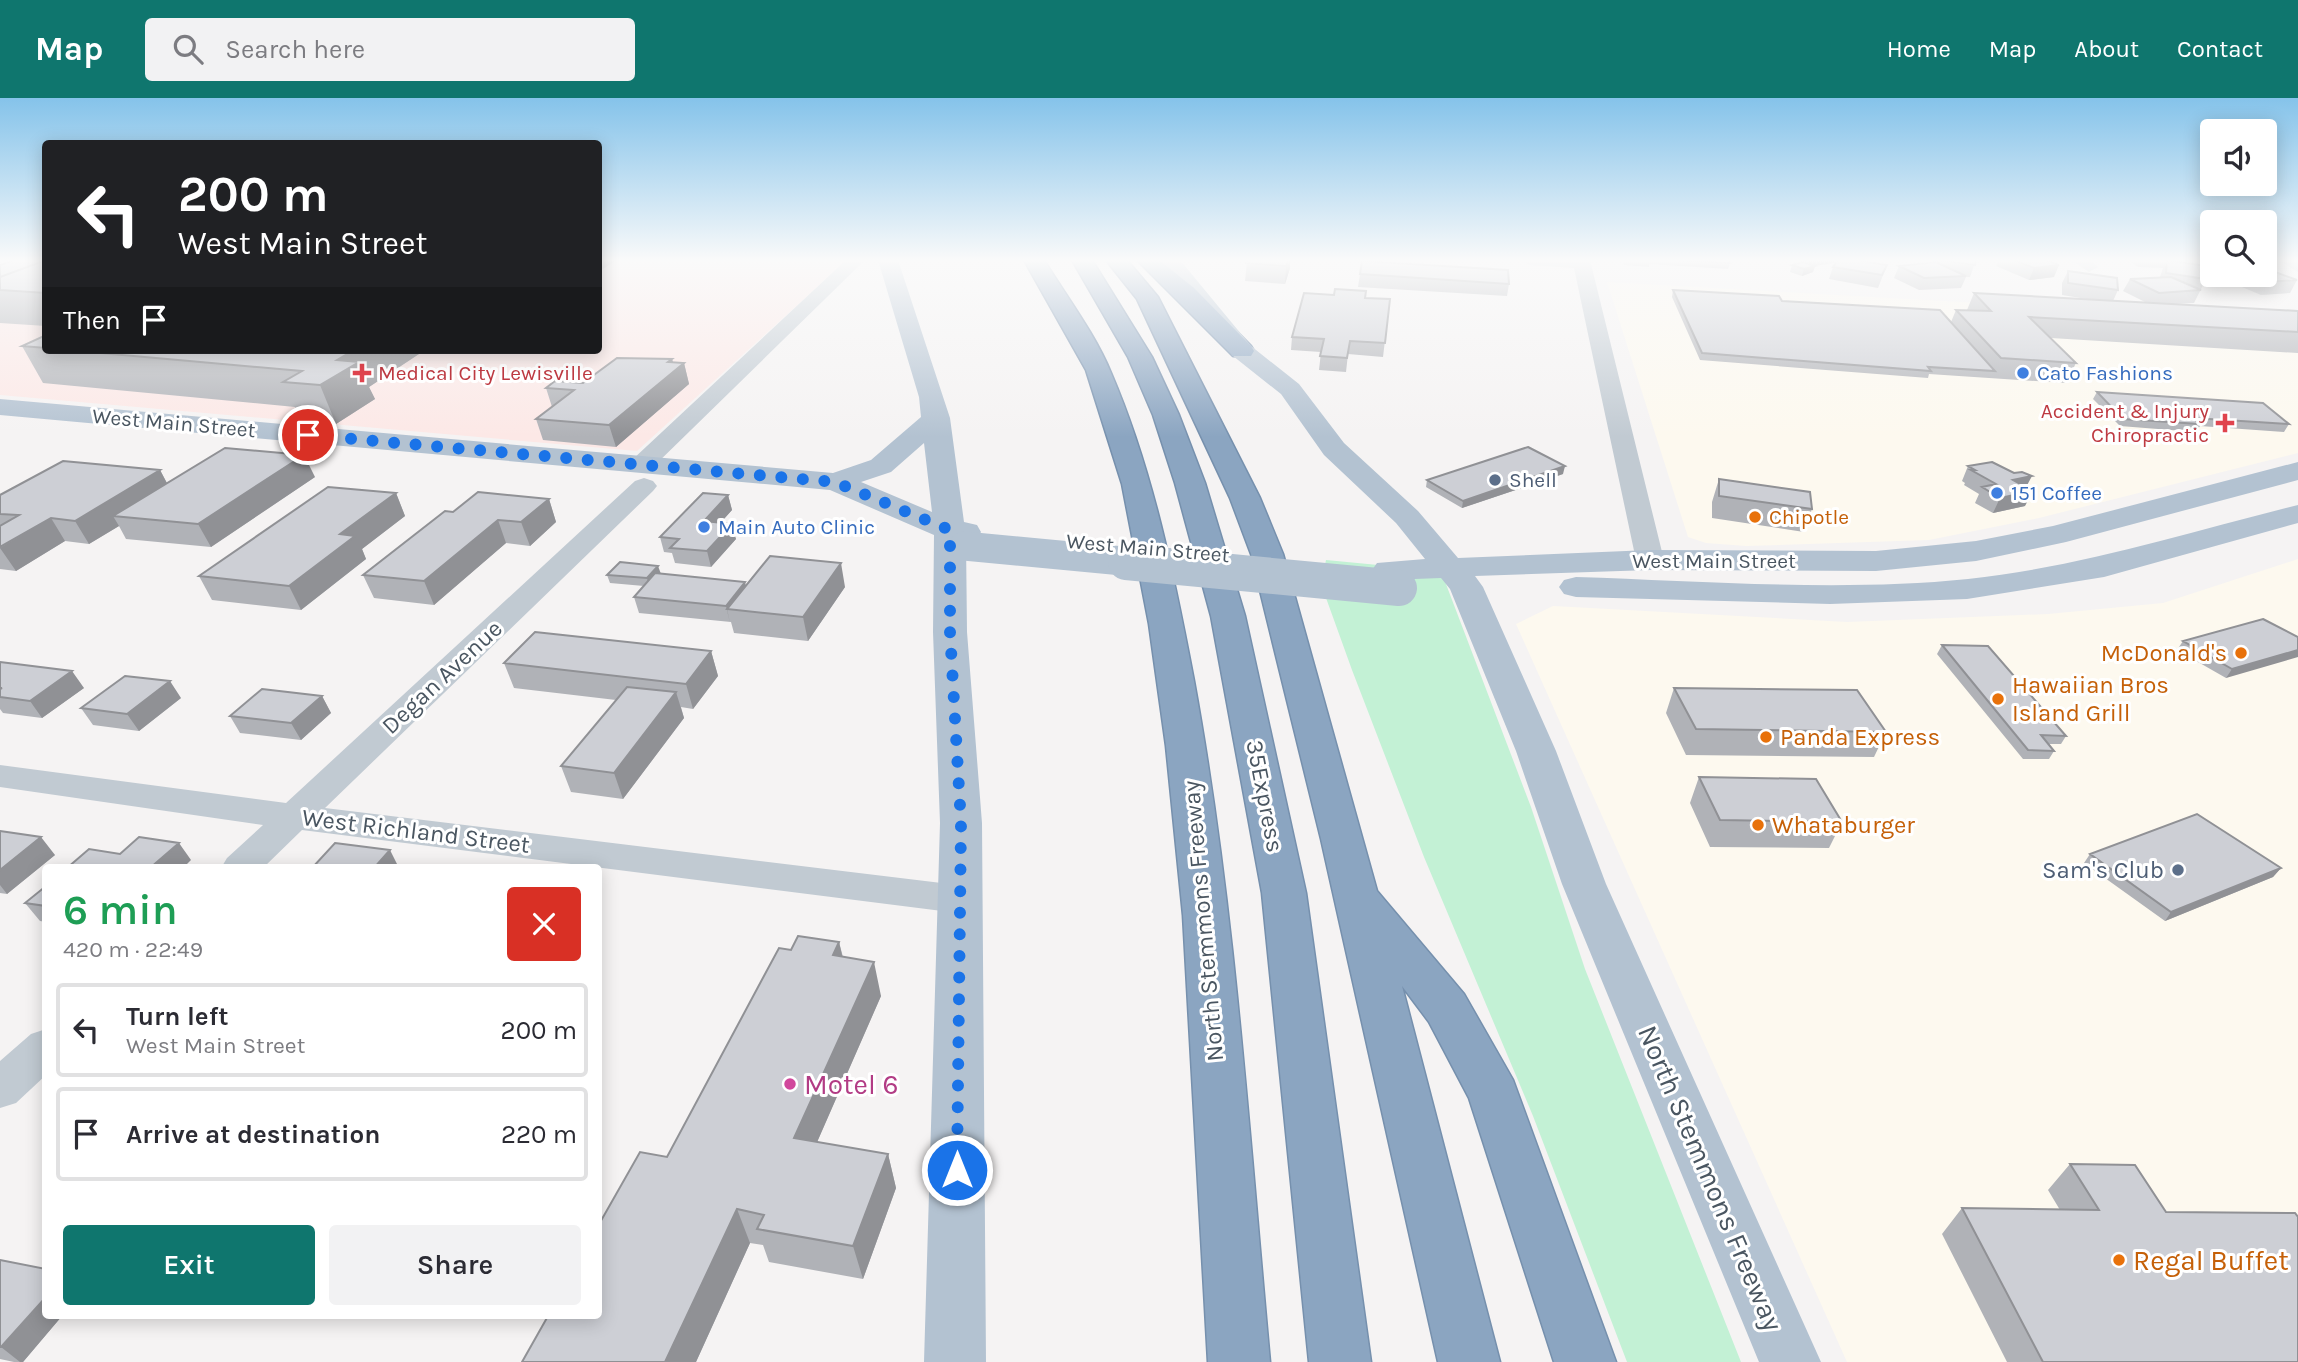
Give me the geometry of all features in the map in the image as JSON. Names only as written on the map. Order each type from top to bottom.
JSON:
[{"type":"highway","name":"North Stemmons Freeway","points":[[1068,319],[1098,370],[1137,484],[1166,624],[1184,732],[1206,915],[1238,1362]]},
{"type":"highway","name":"35Express","points":[[1117,319],[1140,357],[1166,415],[1190,483],[1228,616],[1284,893],[1339,1362]]},
{"type":"highway","points":[[1157,319],[1245,498],[1267,554],[1355,895],[1469,1362]]},
{"type":"highway","points":[[1211,319],[1242,351]]},
{"type":"highway","points":[[1355,895],[1447,1008],[1494,1096],[1585,1362]]},
{"type":"highway","points":[[1326,1254],[1359,1362]]},
{"type":"main road","points":[[906,319],[937,418],[957,538],[950,632],[961,823],[958,899],[955,1362]]},
{"type":"main road","name":"North Stemmons Freeway","points":[[1216,319],[1242,351],[1290,389],[1334,449],[1407,517],[1459,578],[1536,751],[1584,884],[1790,1362]]},
{"type":"main road","name":"West Main Street","points":[[0,407],[667,479],[743,475],[835,482],[957,538]]},
{"type":"main road","points":[[835,482],[881,466],[937,418]]},
{"type":"main road","name":"West Main Street","points":[[0,426],[643,476],[822,503],[957,538],[1394,579],[1459,578],[1650,560],[1898,559],[1976,551],[2055,535],[2298,471]]},
{"type":"main road","points":[[2139,513],[2200,542]]},
{"type":"main road","name":"West Main Street","points":[[1459,578],[1538,586],[1830,594],[1967,589],[2092,569],[2298,514]]},
{"type":"main road","points":[[1486,634],[1486,614],[1498,597],[1538,586]]},
{"type":"street","name":"Degan Avenue","points":[[244,864],[643,476],[798,319]]},
{"type":"street","points":[[1594,319],[1650,560]]},
{"type":"street","name":"West Richland Street","points":[[0,776],[295,817],[958,899]]},
{"type":"street","points":[[0,1089],[42,1051]]},
{"type":"shaded area","name":"Medical City Lewisville","points":[[0,319],[42,319],[42,354],[602,354],[602,319],[782,319],[637,451],[0,395]]},
{"type":"shaded area","points":[[1619,319],[2298,321],[2298,453],[2039,518],[1929,540],[1746,546],[1706,543],[1688,537]]},
{"type":"shaded area","points":[[2298,559],[2298,1362],[1847,1362],[1516,624],[1553,606],[1847,622],[2048,614],[2163,603]]},
{"type":"green space","points":[[1326,560],[1441,571],[1531,807],[1585,969],[1741,1362],[1627,1362],[1533,1116],[1424,857],[1352,670],[1321,584]]},
{"type":"building","points":[[1297,319],[1388,319],[1385,343],[1350,341],[1347,358],[1320,356],[1324,339],[1292,337]]},
{"type":"building","points":[[1686,319],[1948,319],[1995,371],[1928,367],[1931,371],[1702,353]]},
{"type":"building","points":[[1964,319],[2031,319],[2076,363],[2001,358]]},
{"type":"building","points":[[2065,319],[2298,319],[2298,332]]},
{"type":"building","points":[[42,337],[42,348],[22,346]]},
{"type":"building","points":[[112,354],[347,354],[337,360],[359,362],[320,385],[283,382],[302,371]]},
{"type":"building","points":[[617,358],[672,359],[668,362],[684,363],[609,425],[536,419],[574,390],[546,388],[555,381],[583,383]]},
{"type":"building","points":[[2097,392],[2263,403],[2289,424],[2193,418],[2200,424],[2123,419]]},
{"type":"building","name":"Shell","points":[[1528,447],[1565,466],[1463,501],[1427,480]]},
{"type":"building","points":[[225,448],[304,455],[198,524],[113,516]]},
{"type":"building","points":[[63,461],[160,470],[75,521],[51,518],[0,547],[0,526],[19,515],[0,514],[0,495]]},
{"type":"building","points":[[1992,462],[2014,473],[2022,472],[2032,476],[2013,480],[2033,491],[2000,498],[1982,487],[1996,484],[1968,466]]},
{"type":"building","points":[[1719,479],[1810,492],[1812,509],[1719,496]]},
{"type":"building","points":[[328,487],[396,493],[340,534],[355,536],[289,586],[199,576]]},
{"type":"building","points":[[478,492],[549,499],[521,522],[498,520],[424,581],[363,575],[445,511],[453,512]]},
{"type":"building","points":[[703,493],[728,495],[704,521],[732,524],[707,551],[670,548],[679,539],[660,537]]},
{"type":"building","points":[[770,556],[841,563],[803,617],[727,609]]},
{"type":"building","points":[[620,562],[658,566],[647,578],[607,575]]},
{"type":"building","points":[[655,573],[745,582],[726,606],[634,597]]},
{"type":"building","name":"McDonald's","points":[[2263,619],[2298,637],[2298,650],[2232,669],[2183,641]]},
{"type":"building","points":[[535,632],[711,651],[686,684],[504,663]]},
{"type":"building","name":"Hawaiian Bros Island Grill","points":[[1942,645],[1988,646],[2066,736],[2041,735],[2054,751],[2028,750]]},
{"type":"building","points":[[0,662],[72,671],[30,701],[0,697]]},
{"type":"building","points":[[125,676],[170,681],[127,714],[81,708]]},
{"type":"building","points":[[627,687],[676,692],[614,773],[561,766]]},
{"type":"building","points":[[1674,688],[1857,690],[1886,732],[1696,729]]},
{"type":"building","points":[[262,689],[322,696],[291,723],[230,716]]},
{"type":"building","points":[[1699,777],[1816,779],[1842,822],[1720,820]]},
{"type":"building","name":"Sam's Club","points":[[2197,814],[2281,868],[2171,912],[2090,854]]},
{"type":"building","points":[[0,831],[41,837],[0,870]]},
{"type":"building","points":[[139,837],[179,843],[155,864],[72,864],[89,849],[120,854]]},
{"type":"building","points":[[335,843],[390,850],[378,864],[316,864]]},
{"type":"building","points":[[42,889],[42,905],[25,903]]},
{"type":"building","name":"Motel 6","points":[[798,936],[839,942],[833,955],[874,962],[794,1138],[888,1154],[853,1246],[757,1229],[764,1215],[737,1209],[665,1362],[522,1362],[546,1319],[602,1319],[602,1219],[640,1152],[667,1157],[779,948],[791,950]]},
{"type":"building","name":"Regal Buffet","points":[[2070,1164],[2135,1165],[2166,1212],[2295,1213],[2298,1217],[2298,1362],[2043,1362],[1962,1208],[2099,1210]]},
{"type":"building","points":[[0,1260],[42,1268],[42,1301],[0,1347]]},
{"type":"place","name":"Medical City Lewisville","points":[[362,373]]},
{"type":"place","name":"Cato Fashions","points":[[2023,373]]},
{"type":"place","name":"Accident & Injury Chiropractic","points":[[2225,423]]},
{"type":"place","name":"Shell","points":[[1495,480]]},
{"type":"place","name":"151 Coffee","points":[[1997,493]]},
{"type":"place","name":"Chipotle","points":[[1755,517]]},
{"type":"place","name":"Main Auto Clinic","points":[[704,527]]},
{"type":"place","name":"McDonald's","points":[[2241,653]]},
{"type":"place","name":"Hawaiian Bros Island Grill","points":[[1998,699]]},
{"type":"place","name":"Panda Express","points":[[1766,737]]},
{"type":"place","name":"Whataburger","points":[[1758,825]]},
{"type":"place","name":"Sam's Club","points":[[2178,870]]},
{"type":"place","name":"Motel 6","points":[[790,1084]]},
{"type":"place","name":"Regal Buffet","points":[[2119,1260]]},
{"type":"route","points":[[308,435],[835,482],[950,530],[950,632],[961,823],[958,899],[957,1170]]}]
